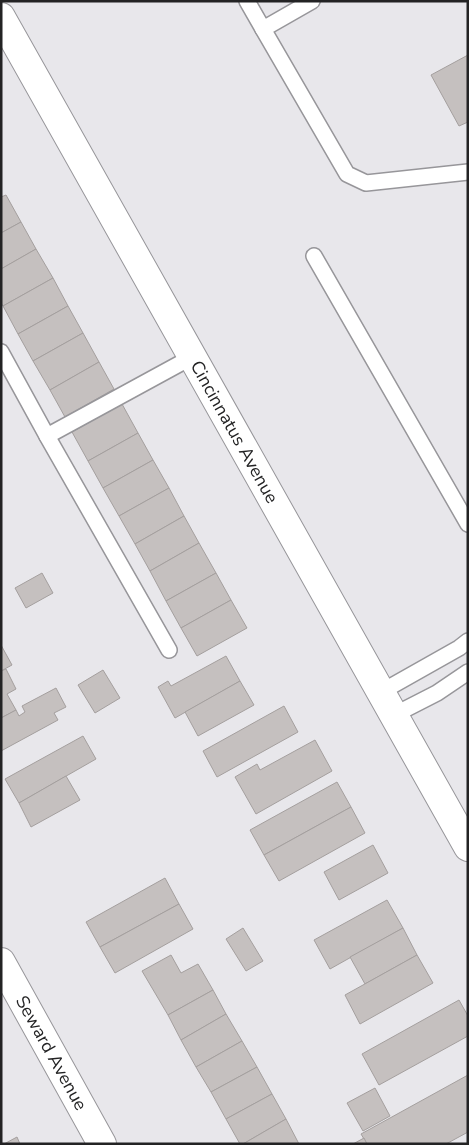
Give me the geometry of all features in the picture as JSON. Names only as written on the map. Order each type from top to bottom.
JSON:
[{"type":"street","name":"Cincinnatus Avenue","points":[[1,17],[468,847]]},
{"type":"street","name":"Seward Avenue","points":[[1,962],[102,1144]]},
{"type":"lane","points":[[247,1],[347,174],[366,183],[468,172]]},
{"type":"lane","points":[[263,29],[312,1]]},
{"type":"lane","points":[[314,256],[468,524]]},
{"type":"lane","points":[[1,352],[169,650]]},
{"type":"lane","points":[[47,436],[192,357]]},
{"type":"lane","points":[[387,703],[424,669],[468,641]]},
{"type":"lane","points":[[387,703],[437,693],[468,672]]},
{"type":"building","points":[[468,55],[468,122],[459,126],[431,75]]},
{"type":"building","points":[[6,195],[21,222],[1,233],[1,197]]},
{"type":"building","points":[[21,222],[36,249],[1,269],[1,233]]},
{"type":"building","points":[[36,249],[53,278],[3,306],[1,303],[1,269]]},
{"type":"building","points":[[53,278],[68,306],[18,334],[3,306]]},
{"type":"building","points":[[68,306],[83,333],[33,361],[18,334]]},
{"type":"building","points":[[83,333],[99,362],[50,390],[33,361]]},
{"type":"building","points":[[99,362],[114,389],[65,417],[50,390]]},
{"type":"building","points":[[122,404],[138,433],[88,461],[72,432]]},
{"type":"building","points":[[138,433],[153,460],[103,488],[88,461]]},
{"type":"building","points":[[153,460],[169,488],[119,516],[103,488]]},
{"type":"building","points":[[169,488],[184,516],[135,544],[119,516]]},
{"type":"building","points":[[184,516],[199,543],[150,571],[135,544]]},
{"type":"building","points":[[199,543],[216,573],[166,601],[150,571]]},
{"type":"building","points":[[42,573],[53,593],[26,608],[15,588]]},
{"type":"building","points":[[216,573],[231,600],[181,628],[166,601]]},
{"type":"building","points":[[231,600],[247,628],[197,656],[181,628]]},
{"type":"building","points":[[1,645],[12,665],[1,671]]},
{"type":"building","points":[[226,656],[240,681],[175,718],[158,687],[168,681],[171,686]]},
{"type":"building","points":[[6,669],[16,689],[7,694],[16,710],[1,718],[1,671]]},
{"type":"building","points":[[103,670],[120,698],[95,713],[78,685]]},
{"type":"building","points":[[240,681],[254,705],[198,736],[185,712]]},
{"type":"building","points":[[56,688],[66,707],[54,713],[58,720],[1,751],[1,718],[16,710],[19,716],[25,712],[22,706]]},
{"type":"building","points":[[284,706],[298,732],[217,777],[203,751]]},
{"type":"building","points":[[83,736],[96,759],[19,803],[5,779]]},
{"type":"building","points":[[315,740],[332,771],[256,814],[235,777],[257,764],[260,770]]},
{"type":"building","points":[[66,776],[80,800],[31,827],[19,803]]},
{"type":"building","points":[[337,782],[351,807],[264,855],[250,830]]},
{"type":"building","points":[[351,807],[365,833],[279,881],[264,855]]},
{"type":"building","points":[[373,845],[388,873],[339,900],[324,872]]},
{"type":"building","points":[[165,878],[179,904],[100,947],[86,922]]},
{"type":"building","points":[[387,900],[403,928],[330,969],[314,940]]},
{"type":"building","points":[[179,904],[193,929],[115,973],[100,947]]},
{"type":"building","points":[[243,928],[263,961],[246,971],[226,939]]},
{"type":"building","points":[[403,928],[417,955],[365,984],[350,957]]},
{"type":"building","points":[[171,955],[181,973],[198,964],[213,990],[168,1015],[142,971]]},
{"type":"building","points":[[417,955],[433,983],[360,1024],[345,995]]},
{"type":"building","points":[[213,990],[226,1014],[181,1040],[168,1015]]},
{"type":"building","points":[[459,1000],[468,1016],[468,1036],[379,1085],[362,1054]]},
{"type":"building","points":[[226,1014],[242,1041],[196,1067],[181,1040]]},
{"type":"building","points":[[242,1041],[257,1067],[211,1092],[196,1067]]},
{"type":"building","points":[[257,1067],[272,1094],[226,1119],[211,1092]]},
{"type":"building","points":[[468,1075],[468,1132],[446,1144],[367,1144],[361,1134]]},
{"type":"building","points":[[375,1088],[390,1116],[363,1131],[347,1103]]},
{"type":"building","points":[[272,1094],[286,1119],[240,1144],[226,1119]]},
{"type":"building","points":[[286,1119],[299,1144],[243,1144]]},
{"type":"building","points":[[17,1137],[20,1144],[4,1144]]},
{"type":"building","points":[[364,1138],[367,1144],[353,1144]]}]
